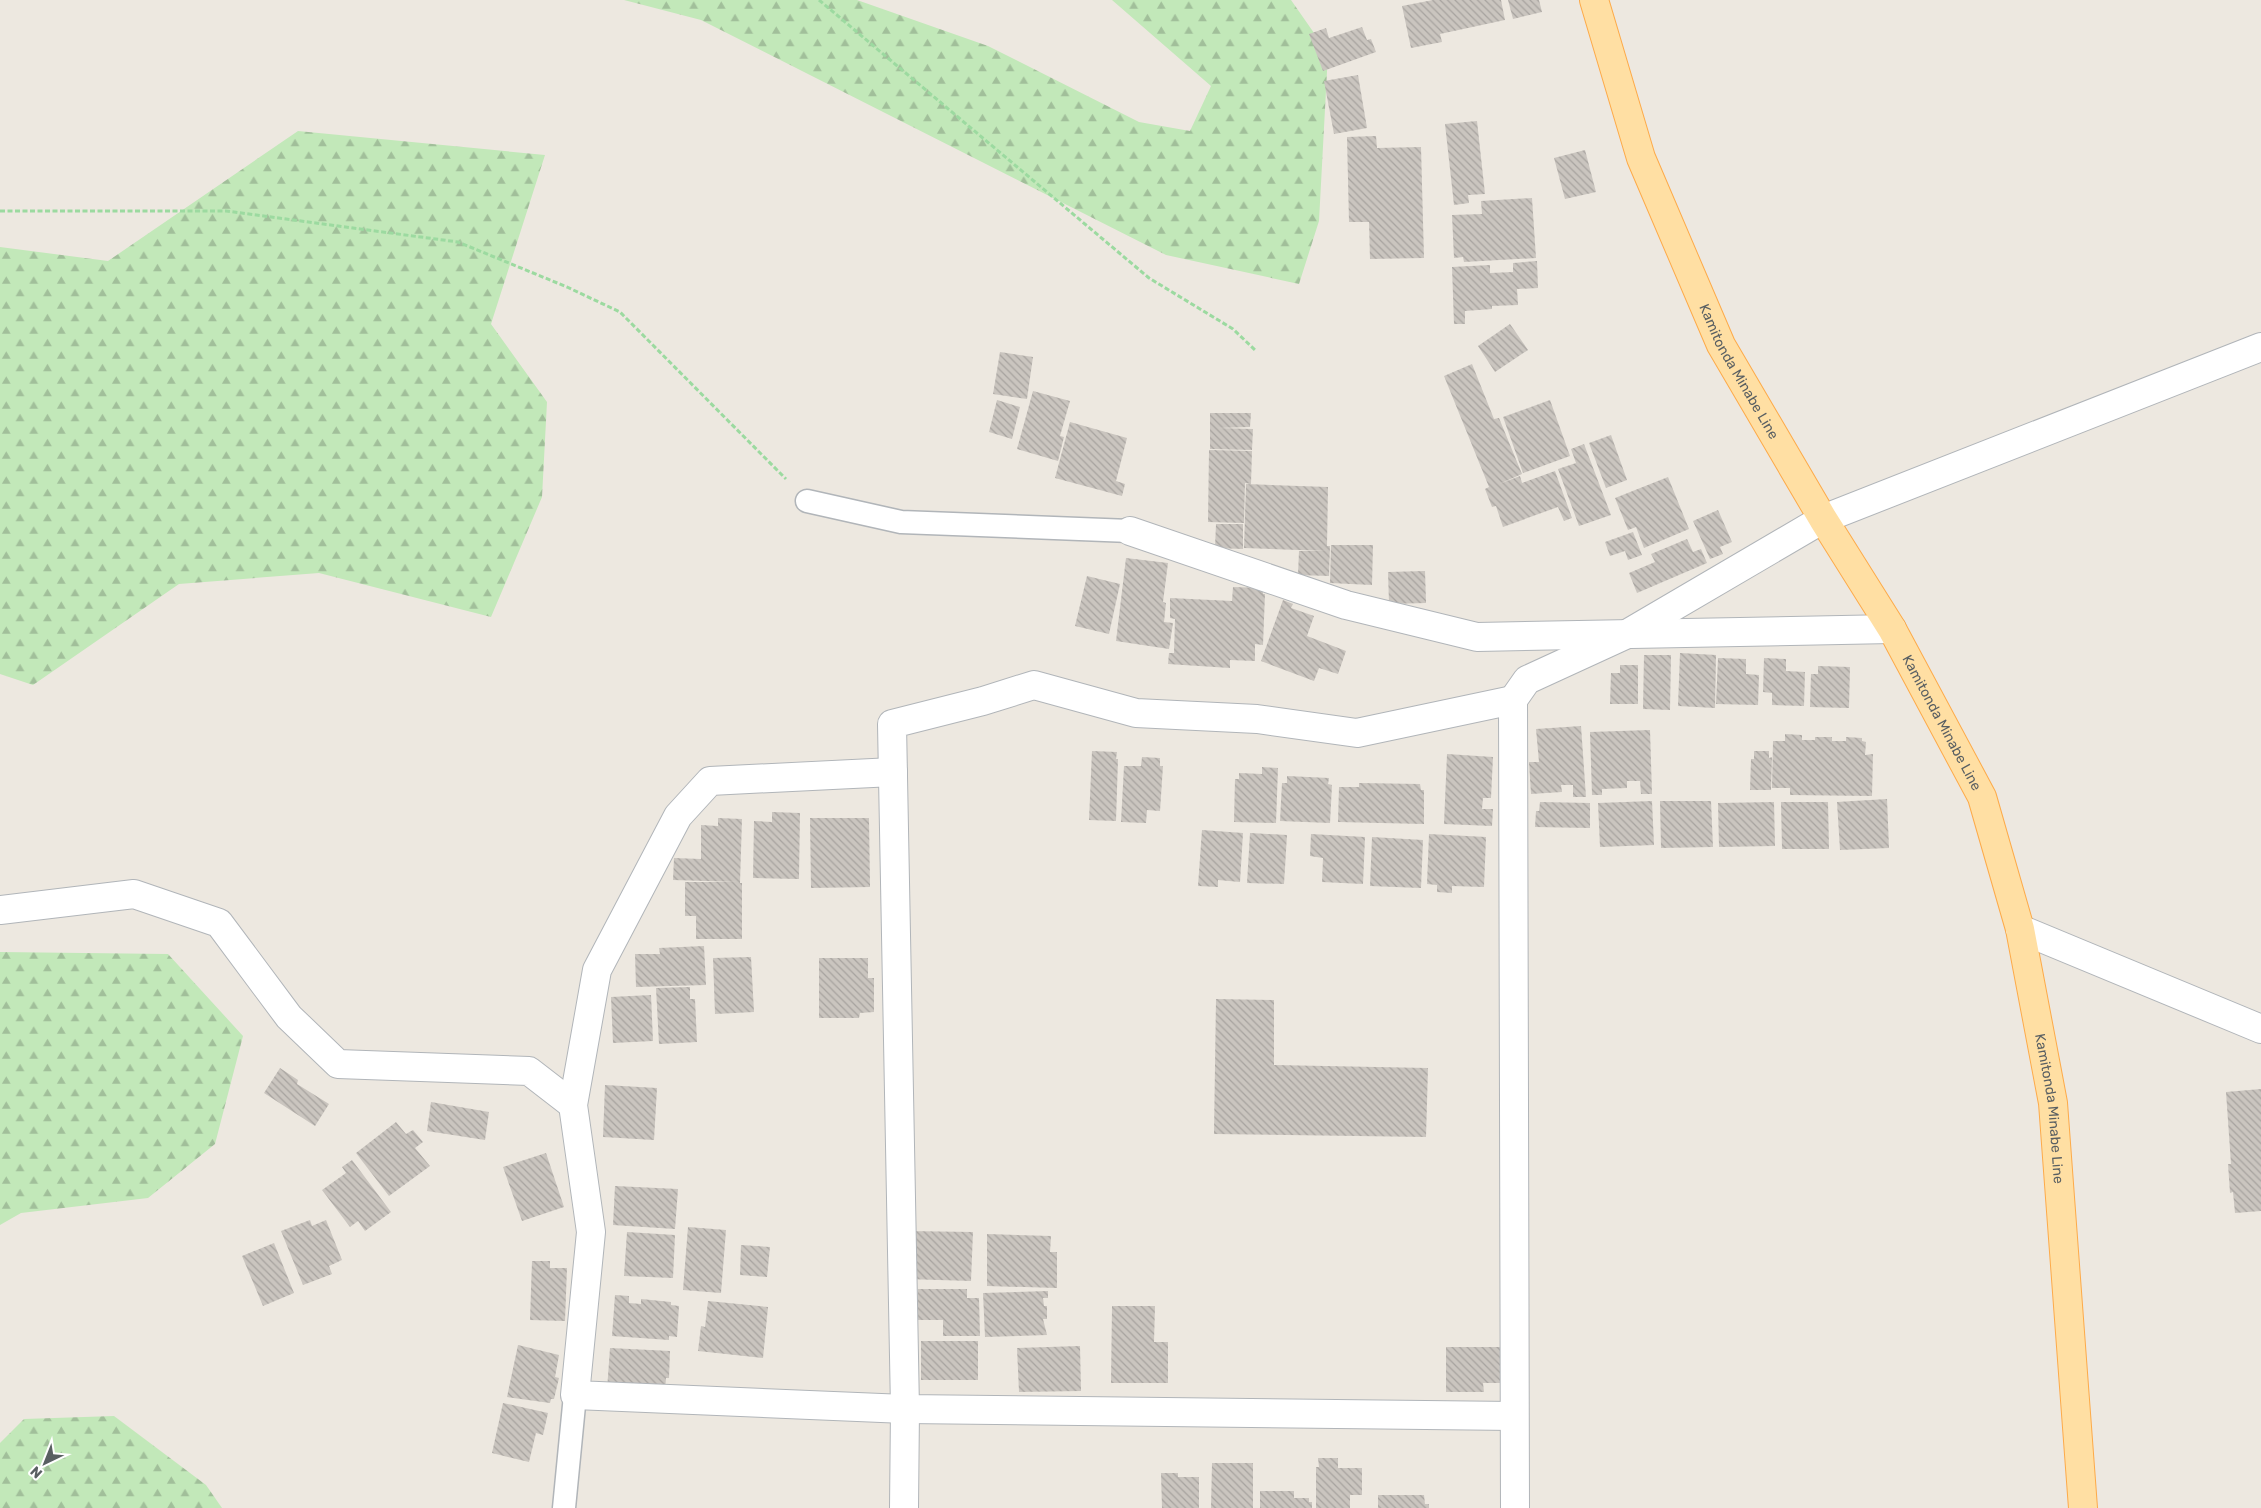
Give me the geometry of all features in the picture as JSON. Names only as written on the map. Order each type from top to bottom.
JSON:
[{"type":"main road","name":"Kamitonda Minabe Line","points":[[1594,0],[1642,158],[1721,345],[1823,519],[1892,629],[1982,797],[2020,929],[2053,1103],[2083,1508]]},
{"type":"street","points":[[1515,1508],[1513,700],[1527,680],[1624,635],[1823,519],[2261,348]]},
{"type":"street","points":[[1130,531],[1346,605],[1477,637],[1892,629]]},
{"type":"street","points":[[904,1508],[905,1409],[892,724],[983,701],[1034,685],[1136,713],[1257,719],[1357,733],[1513,700]]},
{"type":"street","points":[[893,772],[710,781],[678,816],[597,970],[573,1105],[591,1232],[575,1395],[905,1409],[1514,1416]]},
{"type":"street","points":[[0,910],[134,894],[202,917],[219,923],[290,1017],[338,1064],[530,1071],[573,1105]]},
{"type":"street","points":[[2020,929],[2261,1029]]},
{"type":"lane","points":[[808,501],[902,522],[1130,531]]},
{"type":"lane","points":[[564,1508],[575,1395]]},
{"type":"path","points":[[818,0],[1149,278],[1233,330],[1255,350]]},
{"type":"path","points":[[0,211],[226,211],[458,242],[567,287],[620,312],[808,501]]},
{"type":"green space","points":[[624,0],[857,0],[988,46],[1139,122],[1190,131],[1211,86],[1112,0],[1291,0],[1328,53],[1319,221],[1299,284],[1166,255],[701,20]]},
{"type":"green space","points":[[298,131],[545,155],[491,324],[547,402],[542,497],[491,617],[319,573],[179,584],[33,685],[0,674],[0,247],[108,261]]},
{"type":"green space","points":[[0,952],[168,954],[243,1036],[215,1144],[148,1198],[21,1213],[0,1225]]},
{"type":"green space","points":[[114,1416],[206,1485],[222,1508],[0,1508],[0,1443],[24,1419]]},
{"type":"building","points":[[1433,0],[1501,0],[1505,20],[1440,34],[1442,42],[1411,48],[1402,6]]},
{"type":"building","points":[[1508,0],[1539,0],[1542,12],[1513,19]]},
{"type":"building","points":[[1362,27],[1367,40],[1371,39],[1376,52],[1323,71],[1309,34],[1326,28],[1329,38]]},
{"type":"building","points":[[1358,75],[1367,128],[1334,134],[1324,81]]},
{"type":"building","points":[[1477,121],[1485,194],[1468,195],[1469,203],[1454,205],[1445,124]]},
{"type":"building","points":[[1376,136],[1377,148],[1421,147],[1424,258],[1370,259],[1369,222],[1349,222],[1347,137]]},
{"type":"building","points":[[1585,150],[1596,192],[1565,199],[1554,158]]},
{"type":"building","points":[[1532,198],[1536,258],[1464,262],[1463,257],[1454,258],[1452,215],[1482,214],[1481,201]]},
{"type":"building","points":[[1537,261],[1538,288],[1517,289],[1518,305],[1492,306],[1492,309],[1465,311],[1465,324],[1454,324],[1452,267],[1490,265],[1490,273],[1513,272],[1513,263]]},
{"type":"building","points":[[1510,324],[1528,350],[1495,372],[1478,346]]},
{"type":"building","points":[[1000,352],[1033,357],[1027,399],[993,394]]},
{"type":"building","points":[[1472,364],[1494,419],[1499,418],[1522,474],[1499,484],[1520,476],[1522,483],[1555,471],[1572,518],[1564,521],[1558,507],[1503,527],[1496,506],[1492,507],[1485,489],[1489,487],[1444,376]]},
{"type":"building","points":[[1033,391],[1070,401],[1060,436],[1064,437],[1058,461],[1017,449]]},
{"type":"building","points":[[997,400],[1020,407],[1012,439],[989,432]]},
{"type":"building","points":[[1550,400],[1570,456],[1523,473],[1503,417]]},
{"type":"building","points":[[1210,413],[1251,413],[1250,427],[1218,428],[1253,429],[1252,450],[1210,449]]},
{"type":"building","points":[[1070,422],[1127,438],[1116,481],[1125,484],[1122,496],[1055,478]]},
{"type":"building","points":[[1611,435],[1627,480],[1606,488],[1589,443]]},
{"type":"building","points":[[1584,444],[1611,515],[1579,526],[1558,469],[1576,463],[1571,449]]},
{"type":"building","points":[[1209,450],[1252,451],[1251,484],[1245,483],[1244,523],[1208,522]]},
{"type":"building","points":[[1668,477],[1689,529],[1644,548],[1636,527],[1628,530],[1615,498]]},
{"type":"building","points":[[1246,484],[1328,487],[1327,546],[1330,546],[1329,576],[1298,575],[1299,551],[1327,551],[1244,548]]},
{"type":"building","points":[[1718,510],[1732,542],[1720,547],[1723,554],[1710,559],[1693,521]]},
{"type":"building","points":[[1216,524],[1243,524],[1243,549],[1215,548]]},
{"type":"building","points":[[1633,532],[1642,555],[1628,560],[1625,551],[1610,556],[1605,542]]},
{"type":"building","points":[[1687,539],[1693,552],[1701,549],[1707,563],[1637,593],[1629,573],[1655,562],[1651,554]]},
{"type":"building","points":[[1331,545],[1373,545],[1372,585],[1330,583]]},
{"type":"building","points":[[1126,558],[1168,563],[1163,602],[1166,603],[1164,622],[1173,623],[1169,649],[1116,641]]},
{"type":"building","points":[[1425,571],[1426,603],[1389,604],[1388,572]]},
{"type":"building","points":[[1087,576],[1120,584],[1109,634],[1075,626]]},
{"type":"building","points":[[1233,587],[1263,588],[1263,594],[1265,594],[1263,645],[1255,644],[1255,661],[1230,660],[1230,668],[1168,664],[1169,653],[1174,653],[1175,619],[1170,618],[1170,598],[1232,601]]},
{"type":"building","points":[[1283,600],[1293,604],[1291,608],[1314,616],[1307,636],[1346,651],[1338,674],[1319,668],[1314,681],[1261,661]]},
{"type":"building","points":[[1680,653],[1716,655],[1715,708],[1678,706]]},
{"type":"building","points":[[1644,655],[1671,655],[1670,710],[1643,709]]},
{"type":"building","points":[[1718,658],[1746,659],[1746,674],[1759,675],[1758,705],[1716,704]]},
{"type":"building","points":[[1764,658],[1786,659],[1786,671],[1805,672],[1804,706],[1772,705],[1772,693],[1763,692]]},
{"type":"building","points":[[1620,665],[1638,665],[1638,704],[1610,704],[1611,673],[1620,673]]},
{"type":"building","points":[[1818,666],[1850,667],[1849,708],[1810,707],[1811,674],[1818,674]]},
{"type":"building","points":[[1581,726],[1586,797],[1573,797],[1573,785],[1561,785],[1562,792],[1531,794],[1529,762],[1539,762],[1536,729]]},
{"type":"building","points":[[1650,730],[1652,794],[1641,794],[1640,781],[1627,781],[1627,788],[1602,789],[1602,795],[1592,795],[1590,732]]},
{"type":"building","points":[[1785,734],[1802,735],[1802,740],[1815,740],[1815,737],[1832,737],[1832,741],[1846,741],[1846,737],[1862,738],[1862,741],[1866,742],[1865,755],[1873,754],[1872,796],[1790,795],[1790,788],[1772,788],[1773,741],[1785,741]]},
{"type":"building","points":[[1092,751],[1117,752],[1116,821],[1089,820]]},
{"type":"building","points":[[1754,751],[1769,751],[1769,758],[1772,757],[1771,790],[1750,790],[1751,759],[1754,759]]},
{"type":"building","points":[[1447,754],[1493,757],[1491,798],[1483,798],[1482,809],[1493,809],[1492,826],[1444,824]]},
{"type":"building","points":[[1142,757],[1160,758],[1160,766],[1163,766],[1160,811],[1147,810],[1146,823],[1121,822],[1124,766],[1141,766]]},
{"type":"building","points":[[1262,767],[1278,768],[1276,823],[1234,822],[1235,779],[1239,779],[1239,773],[1262,774]]},
{"type":"building","points":[[1287,776],[1329,778],[1328,784],[1332,785],[1330,823],[1280,821],[1282,783],[1287,783]]},
{"type":"building","points":[[1359,783],[1420,784],[1421,790],[1424,790],[1424,824],[1338,822],[1339,787],[1359,787]]},
{"type":"building","points":[[1887,799],[1889,848],[1840,850],[1837,802]]},
{"type":"building","points":[[1652,801],[1654,845],[1600,847],[1598,803]]},
{"type":"building","points":[[1660,801],[1711,801],[1713,847],[1661,848]]},
{"type":"building","points":[[1540,802],[1590,803],[1590,828],[1535,827],[1536,811],[1539,811]]},
{"type":"building","points":[[1774,802],[1775,846],[1719,847],[1718,803]]},
{"type":"building","points":[[1781,802],[1828,802],[1829,849],[1782,849]]},
{"type":"building","points":[[772,812],[800,813],[799,879],[753,878],[754,821],[772,822]]},
{"type":"building","points":[[718,818],[742,819],[740,883],[742,883],[742,939],[696,939],[696,916],[685,916],[685,882],[737,882],[673,880],[674,858],[701,859],[701,825],[718,826]]},
{"type":"building","points":[[810,818],[869,818],[870,887],[811,888]]},
{"type":"building","points":[[1202,830],[1243,833],[1240,882],[1218,880],[1218,887],[1198,886]]},
{"type":"building","points":[[1250,833],[1287,835],[1284,884],[1247,883]]},
{"type":"building","points":[[1311,834],[1365,837],[1363,884],[1322,882],[1323,858],[1310,856]]},
{"type":"building","points":[[1429,834],[1486,837],[1484,887],[1452,886],[1452,893],[1437,892],[1437,885],[1427,884]]},
{"type":"building","points":[[1372,837],[1423,840],[1421,888],[1370,886]]},
{"type":"building","points":[[704,946],[706,985],[636,987],[635,954],[660,954],[659,948]]},
{"type":"building","points":[[751,957],[754,1012],[715,1014],[713,958]]},
{"type":"building","points":[[819,958],[868,958],[868,978],[874,978],[874,1012],[860,1013],[859,1018],[819,1018]]},
{"type":"building","points":[[690,987],[690,999],[695,999],[697,1042],[659,1044],[656,988]]},
{"type":"building","points":[[651,995],[653,1041],[613,1043],[611,997]]},
{"type":"building","points":[[1216,999],[1274,1000],[1274,1065],[1428,1068],[1426,1137],[1214,1134]]},
{"type":"building","points":[[280,1068],[298,1080],[297,1084],[329,1104],[315,1126],[264,1093]]},
{"type":"building","points":[[605,1085],[657,1088],[654,1140],[603,1137]]},
{"type":"building","points":[[2261,1089],[2261,1211],[2235,1213],[2233,1192],[2230,1193],[2228,1164],[2231,1164],[2226,1092]]},
{"type":"building","points":[[431,1102],[489,1112],[485,1140],[427,1131]]},
{"type":"building","points":[[396,1122],[406,1134],[413,1130],[423,1142],[415,1148],[430,1166],[389,1196],[356,1153]]},
{"type":"building","points":[[546,1153],[564,1207],[522,1221],[503,1167]]},
{"type":"building","points":[[352,1160],[391,1212],[365,1231],[358,1221],[350,1227],[322,1190],[346,1173],[342,1167]]},
{"type":"building","points":[[615,1186],[678,1189],[675,1229],[613,1225]]},
{"type":"building","points":[[310,1220],[312,1226],[326,1220],[342,1260],[329,1266],[332,1274],[303,1285],[281,1231]]},
{"type":"building","points":[[688,1227],[726,1230],[721,1293],[683,1290]]},
{"type":"building","points":[[907,1231],[973,1232],[971,1281],[906,1279]]},
{"type":"building","points":[[627,1232],[675,1235],[673,1278],[624,1276]]},
{"type":"building","points":[[987,1234],[1051,1236],[1050,1252],[1057,1252],[1057,1288],[987,1286]]},
{"type":"building","points":[[274,1243],[294,1293],[263,1306],[242,1256]]},
{"type":"building","points":[[741,1245],[770,1247],[767,1277],[740,1275]]},
{"type":"building","points":[[532,1261],[550,1261],[550,1268],[567,1268],[565,1321],[530,1320]]},
{"type":"building","points":[[918,1289],[967,1289],[967,1298],[979,1298],[980,1336],[943,1336],[943,1320],[918,1320]]},
{"type":"building","points":[[1048,1291],[1048,1298],[1043,1298],[1044,1306],[1047,1306],[1047,1319],[1043,1319],[1047,1335],[985,1337],[983,1293]]},
{"type":"building","points":[[615,1295],[629,1296],[629,1303],[641,1304],[641,1299],[671,1302],[671,1305],[679,1306],[677,1337],[669,1336],[669,1340],[612,1336]]},
{"type":"building","points":[[708,1301],[768,1307],[763,1358],[698,1351],[701,1326],[705,1327]]},
{"type":"building","points":[[1112,1306],[1155,1306],[1154,1342],[1168,1342],[1168,1383],[1111,1383]]},
{"type":"building","points":[[921,1341],[978,1341],[978,1380],[921,1380]]},
{"type":"building","points":[[518,1345],[559,1355],[555,1377],[559,1378],[554,1399],[551,1399],[550,1403],[507,1397]]},
{"type":"building","points":[[1080,1346],[1081,1391],[1019,1392],[1017,1348]]},
{"type":"building","points":[[1446,1347],[1500,1347],[1500,1383],[1483,1383],[1484,1392],[1446,1392]]},
{"type":"building","points":[[610,1348],[670,1351],[669,1378],[666,1378],[665,1391],[607,1390]]},
{"type":"building","points":[[503,1403],[548,1413],[543,1435],[536,1433],[529,1462],[492,1453]]},
{"type":"building","points":[[1318,1458],[1338,1458],[1338,1468],[1362,1468],[1362,1495],[1350,1495],[1350,1508],[1316,1508],[1316,1467],[1319,1467]]},
{"type":"building","points":[[1212,1463],[1253,1463],[1253,1508],[1211,1508]]},
{"type":"building","points":[[1161,1473],[1178,1473],[1178,1477],[1199,1477],[1199,1508],[1162,1508]]},
{"type":"building","points":[[1260,1491],[1294,1491],[1294,1498],[1309,1498],[1309,1502],[1312,1502],[1312,1508],[1260,1508]]},
{"type":"building","points":[[1378,1495],[1424,1495],[1425,1504],[1429,1504],[1429,1508],[1378,1508]]}]
